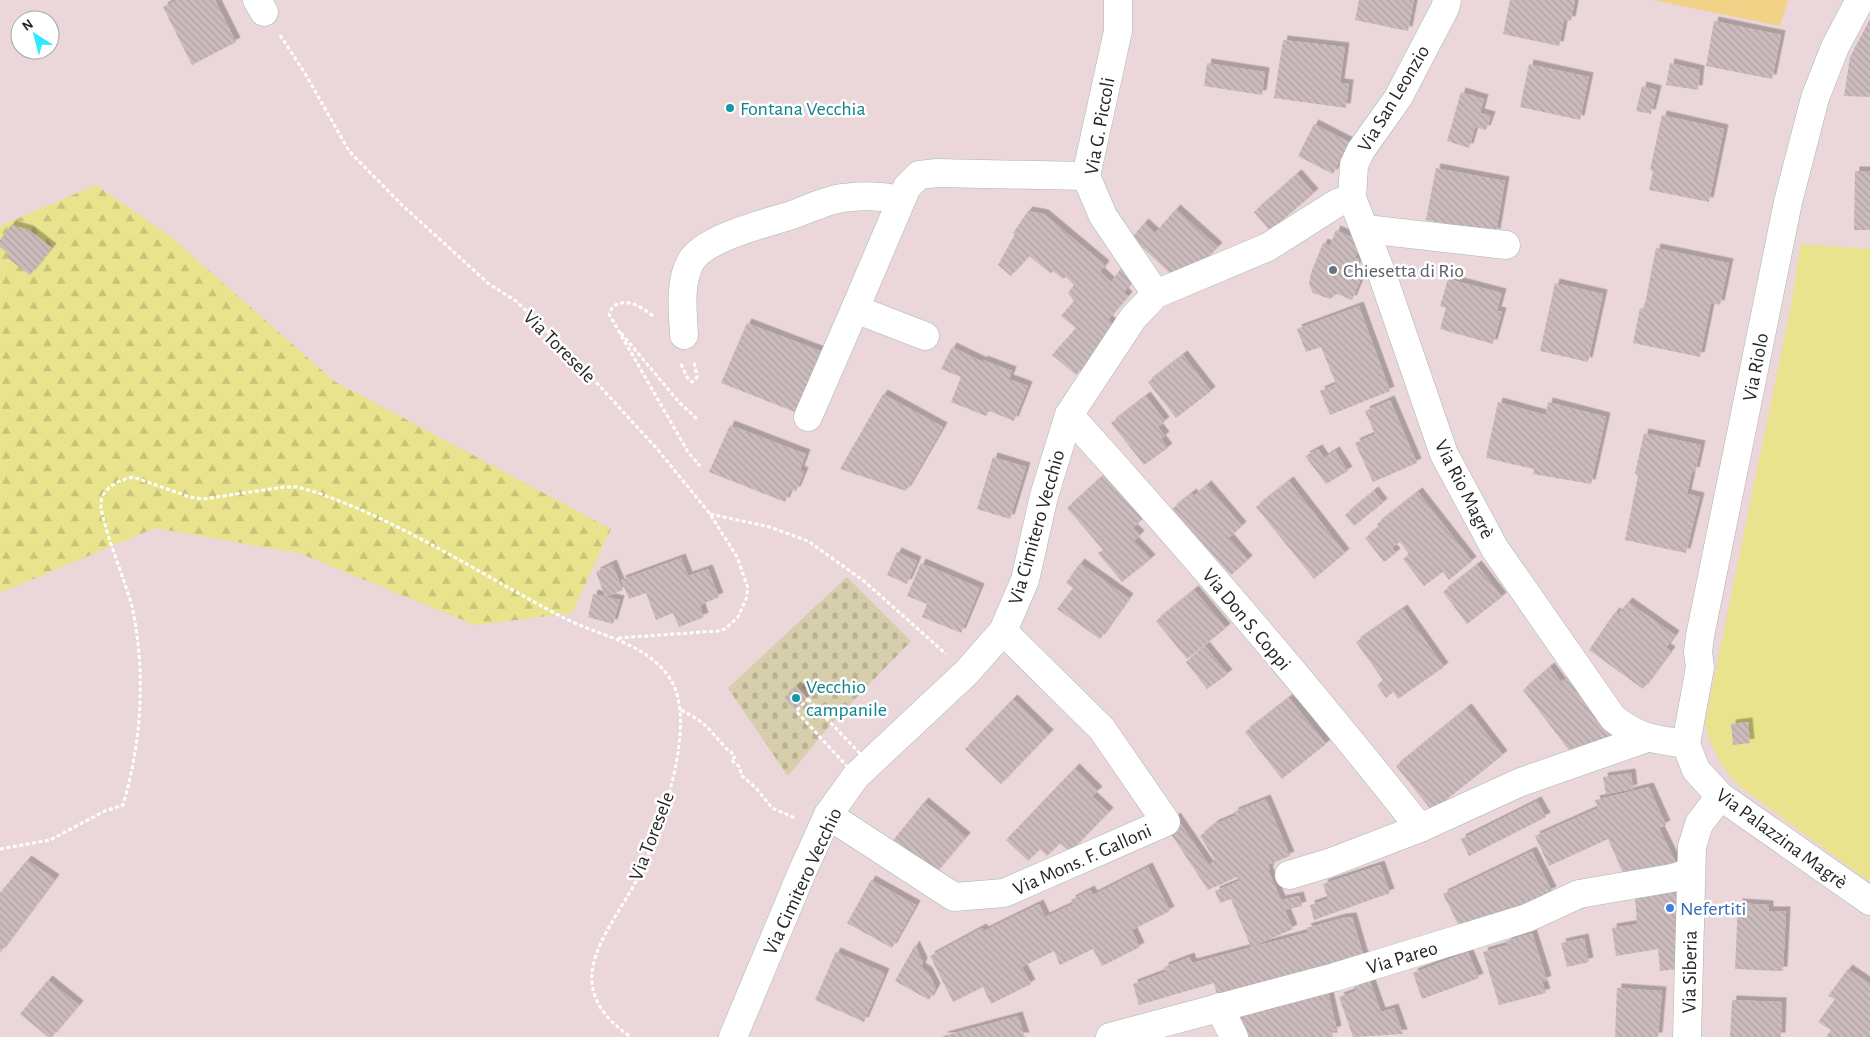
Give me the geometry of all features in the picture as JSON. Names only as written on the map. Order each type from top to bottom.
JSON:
[{"type":"street","name":"Via G. Piccoli","points":[[1118,0],[1118,32],[1086,176],[1102,216],[1156,294]]},
{"type":"street","name":"Via San Leonzio","points":[[1352,198],[1354,165],[1361,150],[1398,98],[1445,8],[1447,0]]},
{"type":"street","name":"Via Riolo","points":[[1686,744],[1700,667],[1698,652],[1700,636],[1788,202],[1815,98],[1835,47],[1860,0]]},
{"type":"street","points":[[808,417],[907,187],[920,176],[937,172],[1086,176]]},
{"type":"street","points":[[682,347],[683,294],[686,273],[695,256],[708,246],[755,225],[843,198],[869,196],[900,200]]},
{"type":"street","name":"Via Rio Magrè","points":[[1352,198],[1366,229],[1444,454],[1495,549],[1614,718],[1630,732],[1647,738],[1686,744]]},
{"type":"street","name":"Via Cimitero Vecchio","points":[[733,1037],[828,815],[856,776],[967,672],[1003,631],[1025,580],[1044,496],[1069,415],[1132,318],[1156,294],[1268,247],[1338,203],[1352,198]]},
{"type":"street","points":[[1366,229],[1506,246]]},
{"type":"street","points":[[855,309],[925,336]]},
{"type":"street","name":"Via Don S. Coppi","points":[[1069,415],[1174,531],[1362,755],[1420,828]]},
{"type":"street","name":"Via Mons. F. Galloni","points":[[828,815],[954,897],[1004,893],[1166,822],[1102,729],[1003,631]]},
{"type":"street","name":"Via Rio Magrè","points":[[1289,875],[1329,863],[1420,828],[1521,782],[1647,738]]},
{"type":"street","name":"Via Palazzina Magrè","points":[[1686,744],[1696,770],[1720,796],[1870,901]]},
{"type":"street","name":"Via Siberia","points":[[1687,1037],[1692,846],[1699,824],[1720,796]]},
{"type":"street","name":"Via Pareo","points":[[1110,1037],[1335,977],[1527,918],[1579,894],[1672,878],[1691,872]]},
{"type":"street","points":[[1219,1007],[1234,1037]]},
{"type":"path","name":"Via Toresele","points":[[261,6],[306,75],[349,151],[402,205],[489,284],[516,301],[565,348],[658,450],[710,514],[737,557],[748,588],[746,599],[738,617],[725,629],[618,638]]},
{"type":"path","points":[[655,318],[632,303],[613,306],[609,314],[642,368],[688,452],[700,466]]},
{"type":"path","points":[[617,329],[679,402],[697,419]]},
{"type":"path","points":[[682,347],[697,372],[695,381],[692,382],[687,377],[682,347]]},
{"type":"path","name":"Via Toresele","points":[[0,849],[50,840],[105,811],[123,805],[137,752],[142,702],[138,649],[132,606],[110,541],[101,502],[105,492],[113,484],[132,477],[190,497],[203,499],[284,487],[297,487],[315,492],[434,545],[560,617],[586,629],[618,638],[647,656],[664,671],[675,689],[680,710],[680,742],[664,810],[644,864],[604,934],[592,968],[592,992],[596,1000],[608,1018],[631,1037]]},
{"type":"path","points":[[710,514],[770,527],[808,541],[864,581],[967,672]]},
{"type":"path","points":[[808,700],[868,762],[856,776],[796,711],[808,700]]},
{"type":"path","points":[[680,710],[710,729],[724,746],[734,754],[735,757],[731,760],[740,767],[741,775],[756,788],[768,804],[800,820]]},
{"type":"green space","points":[[96,185],[170,236],[334,381],[611,529],[572,613],[475,625],[299,553],[155,528],[0,593],[0,226]]},
{"type":"green space","points":[[1801,244],[1870,249],[1870,882],[1738,785],[1717,756],[1705,723],[1791,305]]},
{"type":"green space","points":[[847,577],[911,641],[831,724],[788,776],[728,688]]},
{"type":"shaded area","points":[[1653,0],[1788,0],[1780,26]]},
{"type":"building","points":[[177,0],[215,0],[236,42],[192,65],[163,7]]},
{"type":"building","points":[[1359,0],[1414,0],[1408,31],[1355,20]]},
{"type":"building","points":[[1510,0],[1575,0],[1571,21],[1564,20],[1559,46],[1503,34]]},
{"type":"building","points":[[1870,19],[1870,97],[1844,96],[1850,57]]},
{"type":"building","points":[[1714,21],[1781,35],[1772,79],[1706,66]]},
{"type":"building","points":[[1283,40],[1345,47],[1340,83],[1349,84],[1346,108],[1274,98]]},
{"type":"building","points":[[1207,63],[1265,72],[1262,95],[1204,86]]},
{"type":"building","points":[[1670,63],[1700,70],[1698,90],[1666,85]]},
{"type":"building","points":[[1529,64],[1589,77],[1580,120],[1520,107]]},
{"type":"building","points":[[1642,86],[1657,90],[1651,114],[1636,111]]},
{"type":"building","points":[[1461,92],[1484,99],[1480,113],[1491,116],[1486,130],[1475,127],[1469,148],[1447,141]]},
{"type":"building","points":[[1662,115],[1724,129],[1709,202],[1649,190],[1653,171],[1650,170]]},
{"type":"building","points":[[1314,124],[1349,142],[1333,174],[1298,156]]},
{"type":"building","points":[[1436,168],[1505,181],[1496,233],[1426,220]]},
{"type":"building","points":[[1855,171],[1870,171],[1870,230],[1854,230]]},
{"type":"building","points":[[1297,174],[1314,193],[1270,231],[1254,212]]},
{"type":"building","points":[[1176,209],[1218,247],[1198,267],[1171,274],[1132,238],[1144,223],[1155,233]]},
{"type":"building","points":[[1028,211],[1044,214],[1105,265],[1100,272],[1111,282],[1124,264],[1134,279],[1124,292],[1128,296],[1108,320],[1117,327],[1076,375],[1052,355],[1076,328],[1061,316],[1074,301],[1068,293],[1074,285],[1066,277],[1063,279],[1053,271],[1051,274],[1029,256],[1011,276],[998,265],[1015,234],[1013,233]]},
{"type":"building","points":[[11,225],[29,230],[52,248],[30,275],[6,257],[9,254],[0,247],[0,240]]},
{"type":"building","name":"Chiesetta di Rio","points":[[1336,230],[1362,242],[1355,258],[1359,259],[1352,277],[1360,281],[1352,300],[1337,294],[1330,299],[1313,293],[1309,284],[1311,273],[1323,243],[1330,246]]},
{"type":"building","points":[[1656,248],[1729,263],[1720,305],[1711,303],[1700,357],[1633,343],[1640,308],[1644,309]]},
{"type":"building","points":[[1448,279],[1502,293],[1497,311],[1502,312],[1493,344],[1440,329],[1446,308],[1440,306]]},
{"type":"building","points":[[1555,283],[1603,294],[1588,362],[1540,351]]},
{"type":"building","points":[[1359,306],[1390,391],[1330,415],[1320,391],[1336,384],[1321,347],[1306,352],[1297,329]]},
{"type":"building","points":[[747,323],[823,352],[795,412],[721,383]]},
{"type":"building","points":[[952,347],[983,362],[983,360],[1012,371],[1009,379],[1028,386],[1014,421],[989,411],[986,416],[951,402],[961,377],[941,369]]},
{"type":"building","points":[[1183,355],[1211,391],[1176,418],[1148,382]]},
{"type":"building","points":[[883,394],[943,427],[906,491],[840,469]]},
{"type":"building","points":[[1146,396],[1165,421],[1158,427],[1165,436],[1161,439],[1168,448],[1144,465],[1111,423]]},
{"type":"building","points":[[1390,400],[1417,463],[1373,482],[1355,443],[1375,434],[1365,411]]},
{"type":"building","points":[[1498,402],[1546,415],[1548,402],[1606,417],[1591,484],[1533,474],[1534,469],[1486,458]]},
{"type":"building","points":[[730,425],[806,454],[800,470],[804,472],[796,491],[790,490],[785,502],[709,472]]},
{"type":"building","points":[[1644,433],[1701,445],[1695,472],[1692,471],[1687,494],[1700,497],[1686,553],[1625,540],[1638,476],[1635,473]]},
{"type":"building","points":[[1318,449],[1324,458],[1335,451],[1348,471],[1326,484],[1305,456]]},
{"type":"building","points":[[993,457],[1026,467],[1010,519],[977,509]]},
{"type":"building","points":[[1109,470],[1146,516],[1133,528],[1140,535],[1134,541],[1151,559],[1122,582],[1098,553],[1103,550],[1067,508]]},
{"type":"building","points":[[1289,481],[1345,553],[1314,579],[1256,507]]},
{"type":"building","points":[[1207,485],[1242,526],[1229,538],[1248,560],[1231,575],[1172,509],[1192,493],[1194,496]]},
{"type":"building","points":[[1374,491],[1383,503],[1354,526],[1345,515]]},
{"type":"building","points":[[1418,492],[1472,561],[1449,580],[1443,572],[1424,586],[1403,559],[1409,554],[1400,542],[1392,548],[1396,553],[1384,562],[1365,538],[1379,527],[1377,524]]},
{"type":"building","points":[[897,552],[917,561],[907,584],[887,575]]},
{"type":"building","points":[[681,558],[688,576],[708,569],[719,597],[700,605],[704,617],[679,627],[673,613],[656,620],[646,593],[629,599],[621,580]]},
{"type":"building","points":[[921,563],[980,588],[961,633],[922,617],[927,604],[907,596]]},
{"type":"building","points":[[1080,563],[1129,598],[1100,639],[1057,609],[1073,588],[1066,583]]},
{"type":"building","points":[[612,564],[623,590],[605,597],[596,572]]},
{"type":"building","points":[[1477,565],[1502,597],[1467,624],[1443,592]]},
{"type":"building","points":[[1194,590],[1226,628],[1187,659],[1156,621]]},
{"type":"building","points":[[593,594],[620,600],[613,624],[588,617]]},
{"type":"building","points":[[1628,602],[1675,635],[1666,648],[1671,651],[1643,689],[1589,650],[1615,612],[1618,614]]},
{"type":"building","points":[[1403,609],[1444,667],[1398,699],[1393,692],[1386,698],[1377,685],[1383,680],[1356,642]]},
{"type":"building","points":[[1205,646],[1228,674],[1207,689],[1186,662]]},
{"type":"building","points":[[1550,667],[1561,682],[1576,671],[1622,735],[1575,758],[1523,690]]},
{"type":"building","name":"Vecchio campanile","points":[[796,686],[807,698],[795,710],[784,698]]},
{"type":"building","points":[[1289,698],[1326,744],[1282,779],[1245,732]]},
{"type":"building","points":[[1013,699],[1049,734],[1001,784],[965,749]]},
{"type":"building","points":[[1467,708],[1503,755],[1432,811],[1396,766]]},
{"type":"building","points":[[1748,722],[1750,743],[1733,745],[1731,724]]},
{"type":"building","points":[[1075,768],[1098,791],[1092,796],[1109,812],[1070,852],[1060,843],[1047,856],[1040,849],[1028,861],[1006,840]]},
{"type":"building","points":[[1631,773],[1633,789],[1606,794],[1603,777]]},
{"type":"building","points":[[1649,787],[1666,825],[1659,828],[1677,865],[1627,882],[1608,839],[1549,866],[1535,836],[1598,808],[1595,800]]},
{"type":"building","points":[[1266,799],[1290,856],[1268,865],[1270,869],[1268,870],[1281,900],[1299,896],[1302,906],[1285,910],[1293,929],[1251,947],[1231,899],[1220,903],[1215,891],[1239,881],[1237,877],[1208,890],[1165,825],[1176,817],[1209,865],[1215,860],[1200,836],[1215,824],[1234,816],[1234,812]]},
{"type":"building","points":[[1537,801],[1546,817],[1469,856],[1461,839]]},
{"type":"building","points":[[924,802],[966,837],[932,877],[891,843]]},
{"type":"building","points":[[1532,851],[1552,891],[1482,926],[1461,930],[1443,894]]},
{"type":"building","points":[[27,860],[55,879],[0,953],[0,893]]},
{"type":"building","points":[[1380,865],[1390,893],[1314,920],[1310,905],[1328,899],[1323,884]]},
{"type":"building","points":[[1148,867],[1170,911],[1132,930],[1140,947],[1102,966],[1093,949],[1060,965],[1054,951],[1022,967],[1031,984],[991,1004],[983,987],[953,1002],[930,956],[982,928],[984,931],[1039,904],[1045,917],[1073,904],[1071,900],[1090,890],[1093,895]]},
{"type":"building","points":[[871,880],[916,905],[892,948],[847,923]]},
{"type":"building","points":[[1680,892],[1687,968],[1660,971],[1658,949],[1616,956],[1612,928],[1637,924],[1635,896]]},
{"type":"building","points":[[1738,903],[1769,905],[1769,911],[1786,911],[1783,971],[1735,969]]},
{"type":"building","points":[[1352,917],[1364,957],[1218,999],[1214,983],[1139,1005],[1133,984],[1165,972],[1164,967],[1190,957],[1192,963],[1309,932],[1306,928]]},
{"type":"building","points":[[1532,933],[1547,980],[1542,982],[1546,993],[1499,1005],[1483,952],[1507,945],[1506,941]]},
{"type":"building","points":[[1584,938],[1589,962],[1567,967],[1561,943]]},
{"type":"building","points":[[915,945],[923,962],[921,967],[928,972],[936,988],[929,1000],[895,981]]},
{"type":"building","points":[[836,952],[885,973],[864,1022],[815,1000]]},
{"type":"building","points":[[1468,952],[1479,978],[1422,999],[1413,973]]},
{"type":"building","points":[[1848,969],[1870,984],[1870,1037],[1826,1037],[1831,1030],[1818,1022],[1835,999],[1828,996]]},
{"type":"building","points":[[48,980],[79,1005],[52,1037],[48,1037],[20,1014]]},
{"type":"building","points":[[1370,981],[1381,1012],[1394,1008],[1403,1034],[1353,1037],[1339,997],[1356,991],[1354,987]]},
{"type":"building","points":[[1327,987],[1337,1030],[1332,1032],[1333,1037],[1246,1037],[1237,1013]]},
{"type":"building","points":[[1617,988],[1662,991],[1658,1037],[1615,1037]]},
{"type":"building","points":[[1732,1000],[1782,1002],[1781,1037],[1730,1037]]},
{"type":"building","points":[[1018,1016],[1025,1037],[943,1037],[943,1036]]},
{"type":"place","name":"Fontana Vecchia","points":[[730,108]]},
{"type":"place","name":"Chiesetta di Rio","points":[[1333,270]]},
{"type":"place","name":"Vecchio campanile","points":[[796,698]]},
{"type":"place","name":"Nefertiti","points":[[1670,908]]}]
